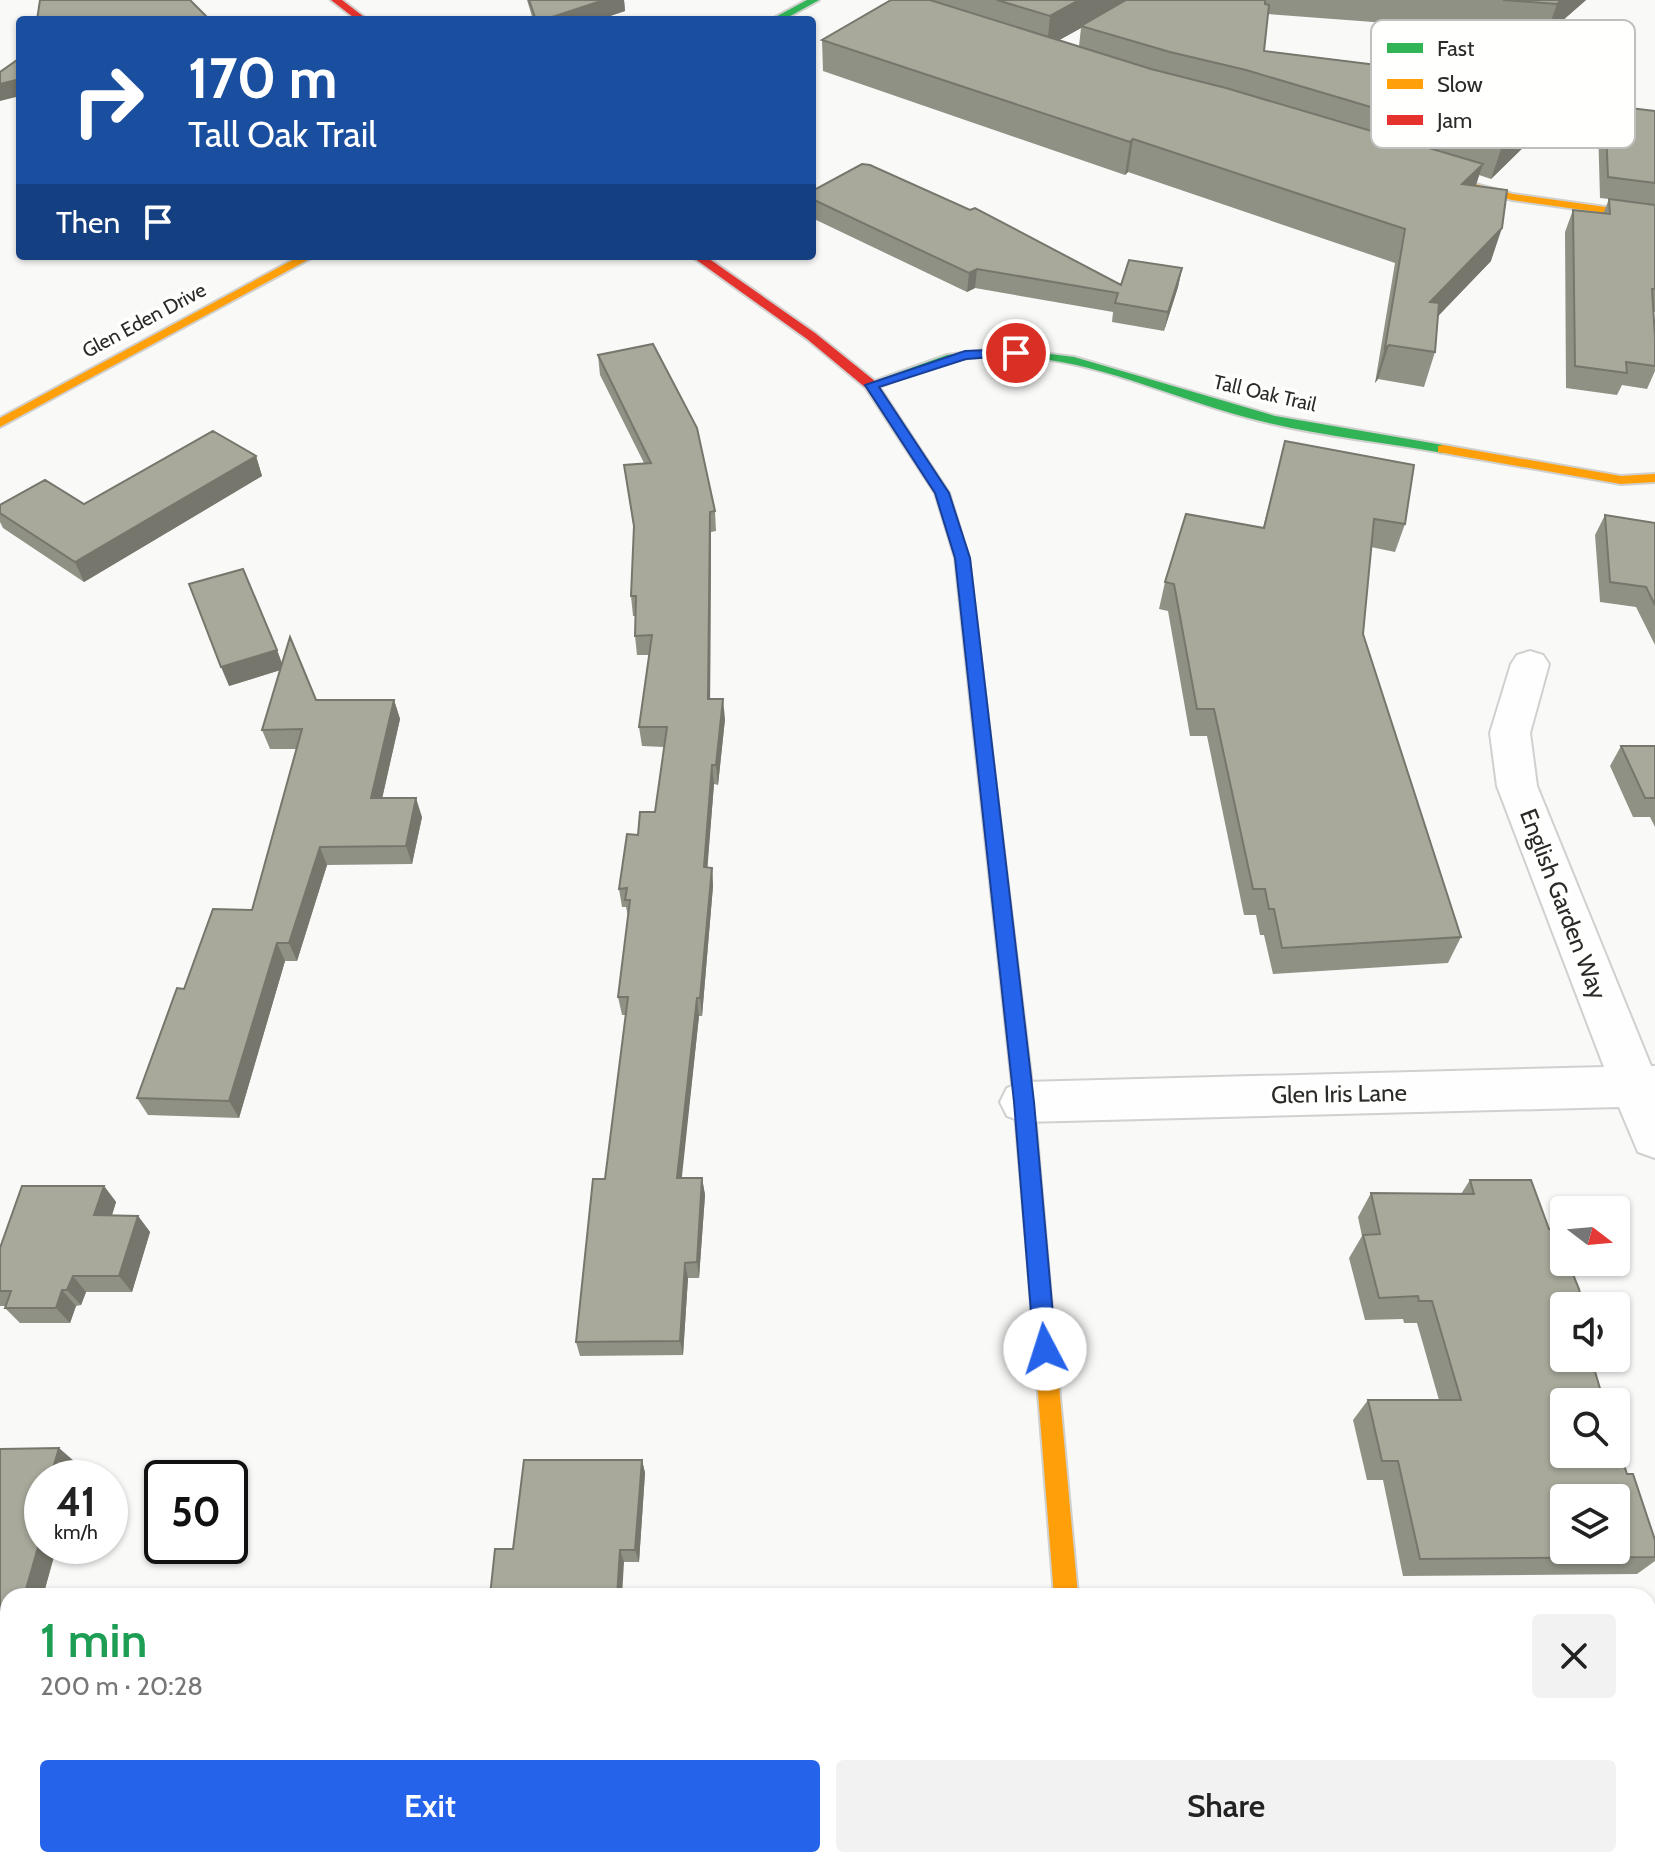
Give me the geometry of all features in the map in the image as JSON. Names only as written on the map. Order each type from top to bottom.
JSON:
[{"type":"main road","points":[[336,0],[358,16]]},
{"type":"main road","points":[[783,16],[814,0]]},
{"type":"main road","points":[[1425,172],[1512,197],[1655,217]]},
{"type":"main road","name":"Glen Eden Drive","points":[[0,423],[302,260]]},
{"type":"main road","points":[[703,260],[811,336],[871,385],[942,493],[962,558],[1024,1102],[1065,1588]]},
{"type":"main road","name":"Tall Oak Trail","points":[[871,385],[965,355],[1016,353],[1046,356],[1113,370],[1209,404],[1253,415],[1621,480],[1655,478]]},
{"type":"street","name":"English Garden Way","points":[[1530,664],[1510,733],[1517,786],[1645,1087],[1655,1137]]},
{"type":"street","name":"Glen Iris Lane","points":[[1024,1102],[1645,1087]]},
{"type":"building","points":[[40,0],[190,0],[206,16],[38,16]]},
{"type":"building","points":[[529,0],[604,0],[555,16],[535,16]]},
{"type":"building","points":[[891,0],[930,0],[1151,69],[1371,131],[1371,148],[1429,148],[1483,164],[1462,184],[1507,190],[1502,228],[1430,302],[1439,303],[1435,352],[1389,345],[1385,348],[1405,229],[822,40]]},
{"type":"building","points":[[997,0],[1079,0],[1050,16]]},
{"type":"building","points":[[1126,0],[1265,0],[1265,4],[1269,5],[1264,51],[1371,64],[1371,107],[1246,70],[1081,26]]},
{"type":"building","points":[[1503,0],[1561,0],[1557,4]]},
{"type":"building","points":[[16,61],[16,80],[0,84],[0,72]]},
{"type":"building","points":[[1635,109],[1655,111],[1655,183],[1608,177],[1607,148],[1635,148]]},
{"type":"building","points":[[862,164],[870,165],[970,210],[975,208],[1121,285],[1129,260],[1182,268],[1168,312],[1115,303],[1118,293],[977,269],[969,273],[816,201],[816,189]]},
{"type":"building","points":[[1609,199],[1655,205],[1655,289],[1652,289],[1655,366],[1626,362],[1627,373],[1575,366],[1573,210],[1610,214]]},
{"type":"building","points":[[653,344],[697,428],[715,511],[710,512],[708,699],[723,699],[716,765],[712,765],[704,867],[712,868],[700,998],[697,998],[677,1178],[702,1178],[697,1262],[685,1263],[680,1341],[576,1342],[593,1179],[605,1179],[628,997],[618,997],[630,900],[625,900],[627,888],[619,889],[627,834],[638,835],[640,812],[655,812],[667,727],[639,727],[652,635],[635,636],[636,596],[631,596],[634,526],[624,465],[651,463],[598,355]]},
{"type":"building","points":[[213,431],[256,456],[75,562],[0,513],[0,505],[45,480],[84,504]]},
{"type":"building","points":[[1285,441],[1414,465],[1405,524],[1374,519],[1363,634],[1461,937],[1282,948],[1274,909],[1269,909],[1265,889],[1253,889],[1214,709],[1197,709],[1174,584],[1165,582],[1186,514],[1264,528]]},
{"type":"building","points":[[1605,515],[1655,523],[1655,605],[1646,587],[1610,582]]},
{"type":"building","points":[[243,569],[277,650],[221,667],[189,584]]},
{"type":"building","points":[[290,637],[316,700],[394,700],[371,798],[416,798],[406,846],[320,847],[289,943],[277,943],[229,1101],[137,1098],[177,988],[184,989],[213,909],[252,910],[302,729],[262,730]]},
{"type":"building","points":[[1621,746],[1655,746],[1655,798],[1645,798]]},
{"type":"building","points":[[1470,1180],[1531,1180],[1550,1229],[1550,1276],[1574,1276],[1580,1292],[1550,1292],[1550,1372],[1595,1372],[1600,1388],[1550,1388],[1550,1468],[1625,1468],[1627,1474],[1633,1474],[1655,1540],[1655,1557],[1630,1557],[1630,1484],[1550,1484],[1550,1558],[1420,1559],[1398,1461],[1382,1461],[1368,1400],[1461,1400],[1432,1301],[1419,1301],[1418,1296],[1379,1298],[1363,1235],[1380,1234],[1371,1193],[1474,1194]]},
{"type":"building","points":[[22,1186],[104,1186],[94,1215],[138,1216],[119,1276],[73,1276],[67,1290],[62,1290],[56,1308],[5,1308],[11,1291],[0,1291],[0,1248]]},
{"type":"building","points":[[59,1448],[55,1460],[24,1460],[24,1564],[33,1564],[26,1588],[0,1588],[0,1449]]},
{"type":"building","points":[[524,1460],[642,1460],[635,1550],[620,1550],[618,1588],[491,1588],[495,1549],[513,1549]]},
{"type":"traffic: fast","points":[[783,16],[814,0]]},
{"type":"traffic: fast","points":[[871,385],[963,355],[1001,352],[1038,354],[1110,370],[1252,415],[1443,449]]},
{"type":"traffic: fast","points":[[982,735],[1024,1102],[1037,1253]]},
{"type":"traffic: slow","points":[[1449,180],[1512,197],[1655,217]]},
{"type":"traffic: slow","points":[[0,423],[302,260]]},
{"type":"traffic: slow","points":[[1443,449],[1621,480],[1655,478]]},
{"type":"traffic: slow","points":[[1037,1253],[1065,1588]]},
{"type":"traffic: jam","points":[[336,0],[358,16]]},
{"type":"traffic: jam","points":[[703,260],[811,336],[871,385],[942,493],[962,558],[982,735]]},
{"type":"route","points":[[1016,353],[965,355],[871,385],[942,493],[962,558],[1024,1102],[1045,1349]]}]
